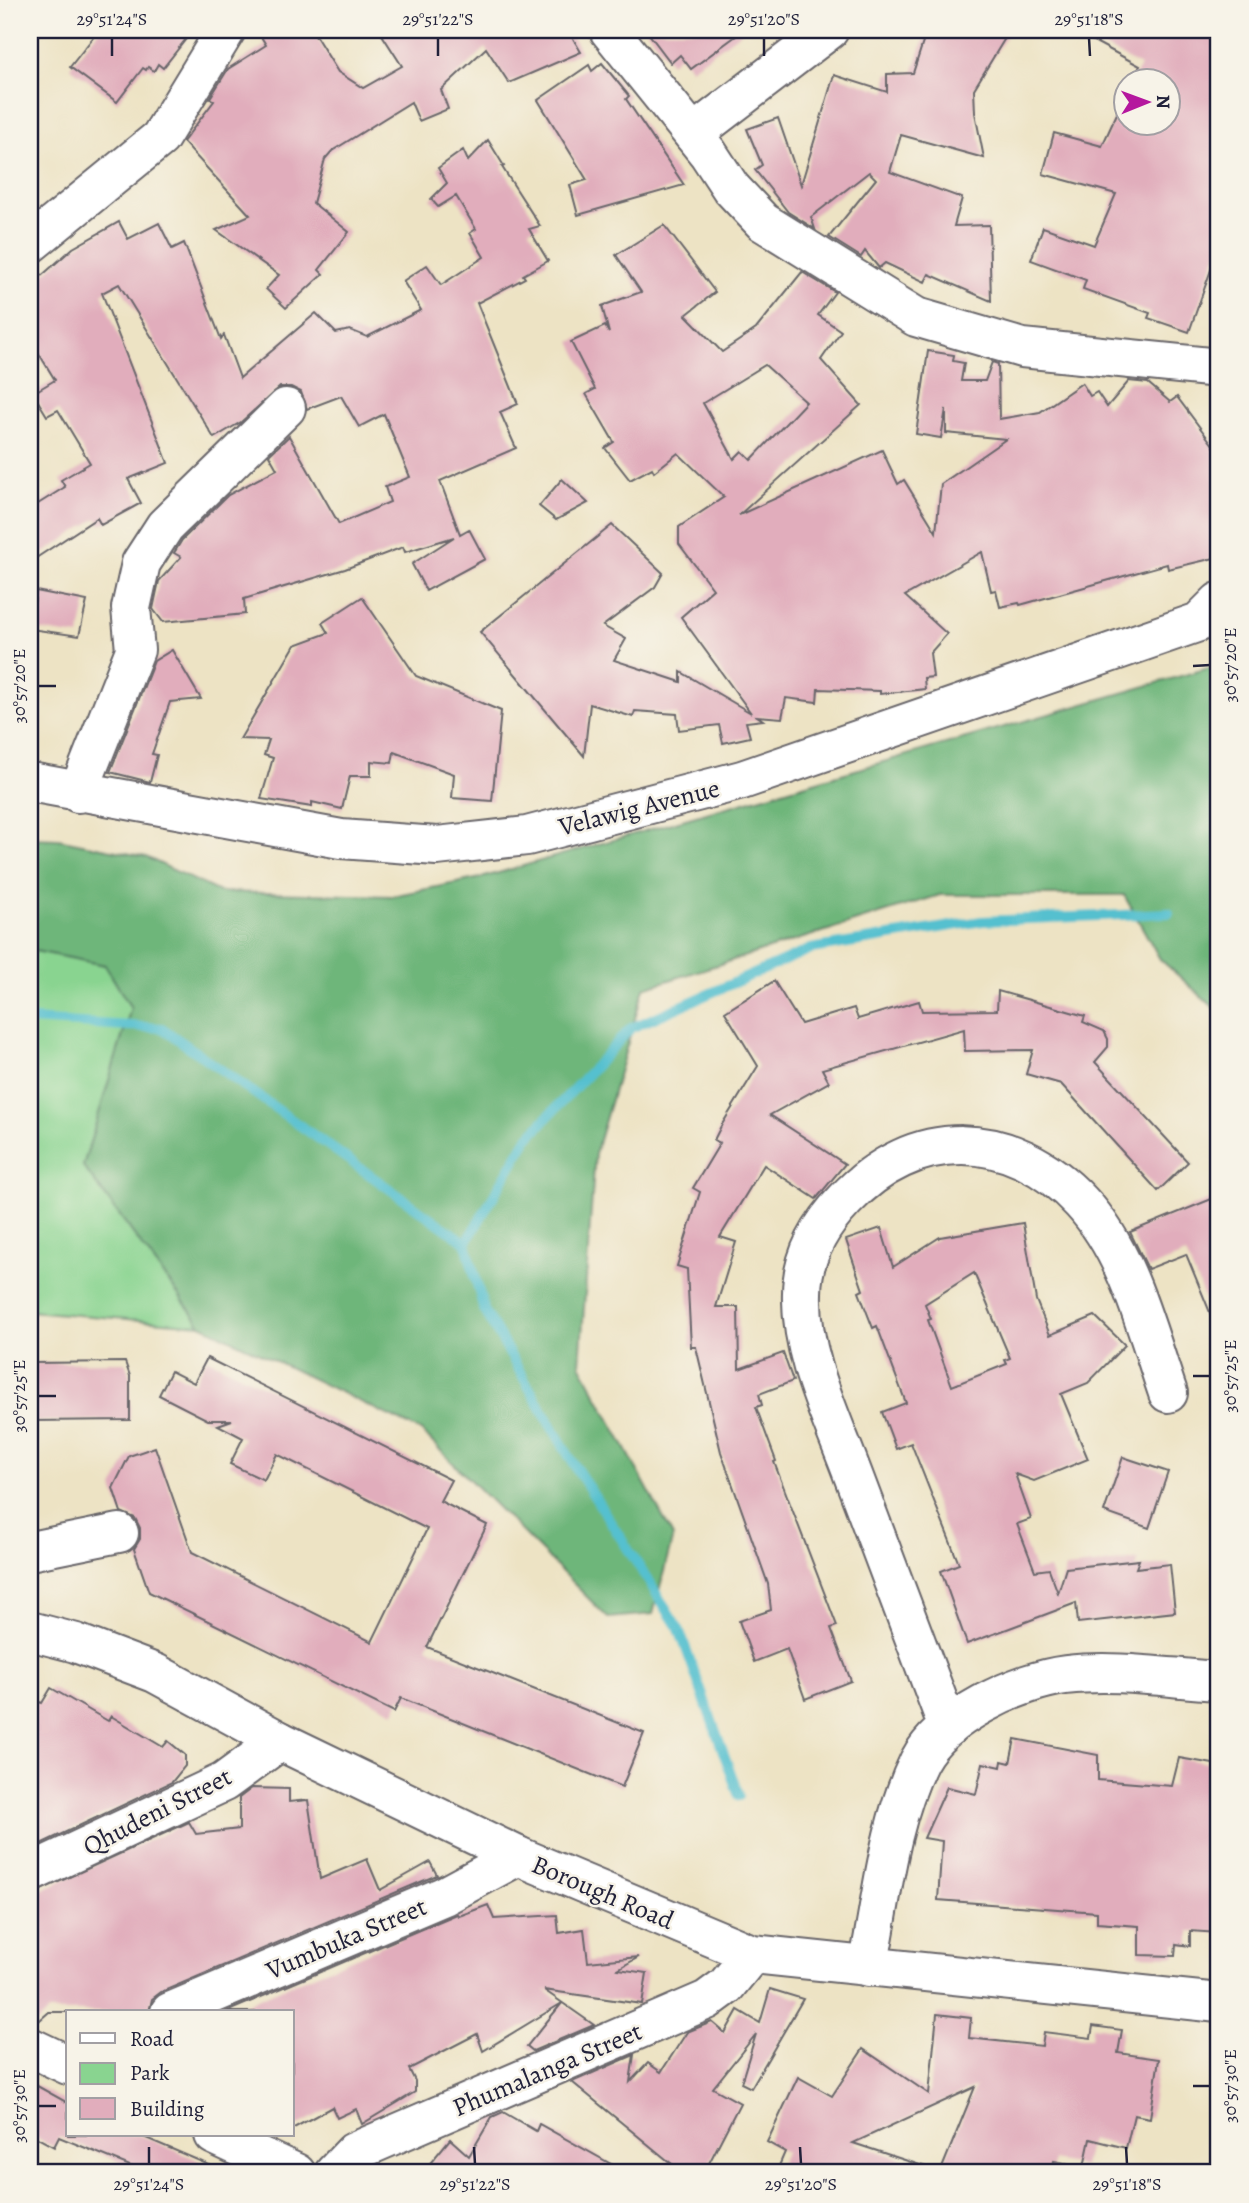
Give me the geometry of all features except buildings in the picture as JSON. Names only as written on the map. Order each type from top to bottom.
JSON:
[{"type":"street","points":[[30,244],[160,138],[226,30]]},
{"type":"street","points":[[609,30],[693,134],[731,188],[763,222],[916,317],[1021,348],[1219,368]]},
{"type":"street","points":[[693,134],[829,30]]},
{"type":"street","points":[[78,793],[135,650],[131,608],[134,585],[150,545],[165,526],[286,408]]},
{"type":"street","name":"Velawig Avenue","points":[[30,782],[78,793],[341,839],[437,846],[527,836],[755,776],[1199,622],[1219,602]]},
{"type":"street","points":[[948,1727],[820,1386],[803,1322],[802,1291],[808,1257],[826,1220],[862,1181],[893,1161],[926,1147],[974,1145],[1014,1156],[1050,1176],[1080,1201],[1107,1236],[1142,1316],[1168,1392]]},
{"type":"street","points":[[30,1550],[119,1532]]},
{"type":"street","name":"Borough Road","points":[[30,1631],[76,1643],[155,1672],[280,1741],[518,1856],[751,1954],[1219,2003]]},
{"type":"street","points":[[869,1967],[898,1819],[920,1759],[948,1727],[1007,1692],[1064,1675],[1117,1673],[1219,1681]]},
{"type":"street","name":"Qhudeni Street","points":[[30,1873],[214,1787],[280,1741]]},
{"type":"street","name":"Vumbuka Street","points":[[175,2010],[444,1896],[518,1856]]},
{"type":"street","name":"Phumalanga Street","points":[[334,2173],[354,2152],[707,2000],[726,1986],[751,1954]]},
{"type":"street","points":[[30,2047],[66,2064]]},
{"type":"street","points":[[216,2136],[296,2173]]},
{"type":"green space","points":[[1219,665],[1219,1012],[1160,959],[1124,895],[940,895],[644,988],[595,1154],[580,1364],[673,1536],[653,1614],[608,1618],[421,1431],[201,1325],[83,1166],[131,1008],[105,965],[30,950],[30,838],[58,839],[146,857],[219,892],[392,896],[481,878]]},
{"type":"green space","points":[[30,950],[105,965],[131,1008],[83,1166],[201,1325],[30,1311]]},
{"type":"waterway","points":[[30,1020],[162,1028],[466,1243],[527,1139],[631,1028],[811,949],[982,921],[1169,913]]},
{"type":"waterway","points":[[466,1243],[484,1310],[576,1468],[679,1629],[739,1796]]}]
